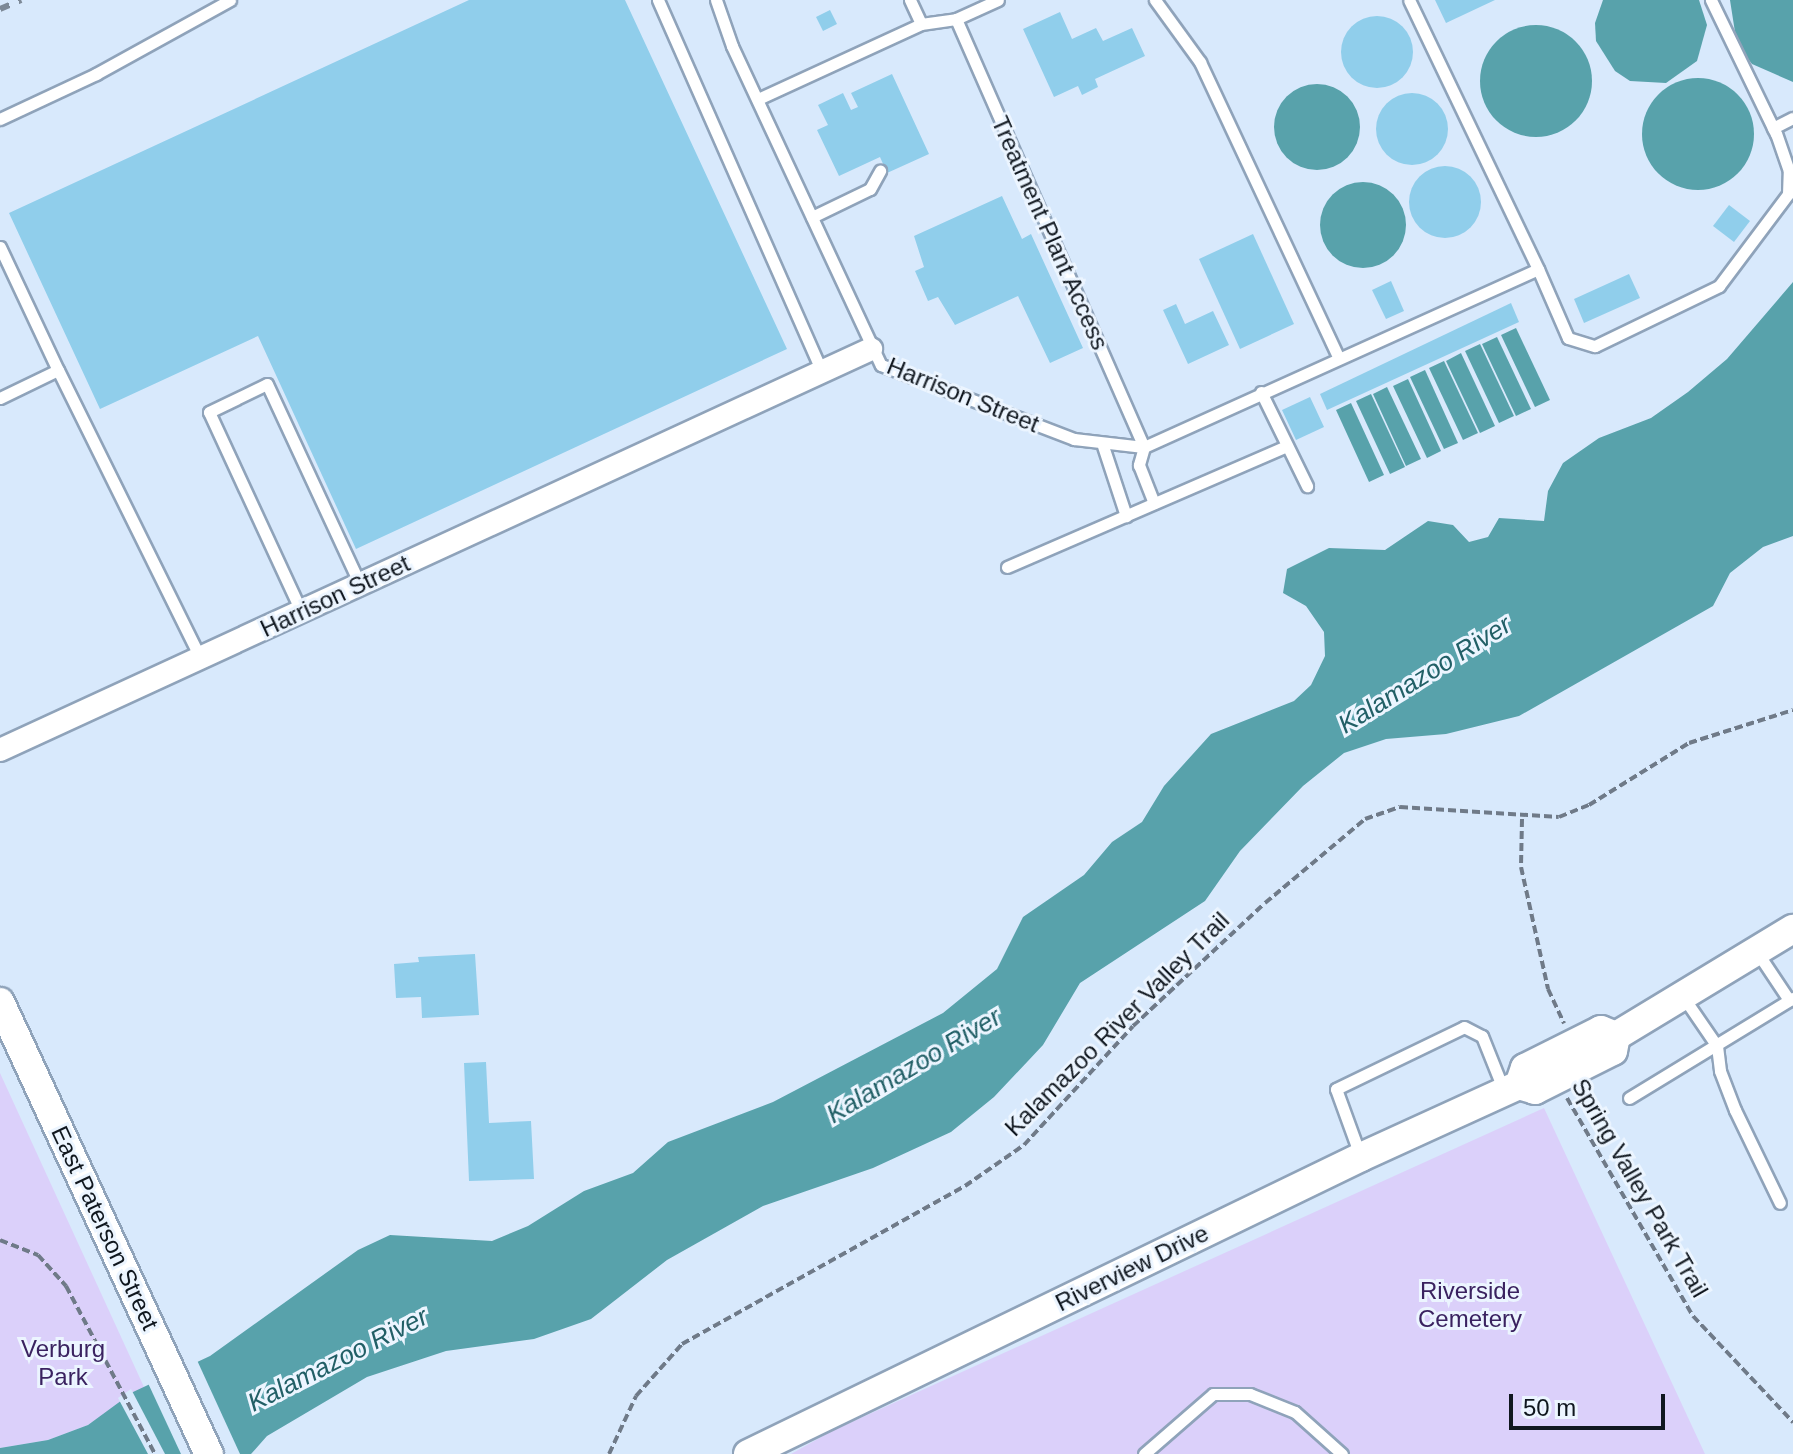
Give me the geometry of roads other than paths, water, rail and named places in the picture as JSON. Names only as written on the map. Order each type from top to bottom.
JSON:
[{"type":"street","name":"Harrison Street","points":[[0,750],[871,349]]},
{"type":"street","name":"Riverview Drive","points":[[748,1454],[1361,1157],[1512,1088],[1535,1090],[1613,1051],[1616,1036],[1684,998],[1793,929]]},
{"type":"street","name":"East Paterson Street","points":[[0,1002],[209,1454]]},
{"type":"street","name":"Riverview Drive","points":[[1512,1088],[1525,1068],[1601,1030],[1616,1036]]},
{"type":"lane","points":[[0,119],[96,74],[230,0]]},
{"type":"lane","points":[[658,0],[822,372]]},
{"type":"lane","points":[[716,0],[871,349]]},
{"type":"lane","points":[[910,0],[921,24]]},
{"type":"lane","points":[[758,99],[921,24],[956,19],[998,0]]},
{"type":"lane","points":[[1155,0],[1200,62],[1338,356]]},
{"type":"lane","points":[[1409,0],[1568,338],[1595,346],[1719,286],[1788,194],[1789,171],[1773,128],[1711,0]]},
{"type":"lane","name":"Treatment Plant Access","points":[[956,19],[1144,447],[1139,465],[1154,503]]},
{"type":"lane","points":[[1773,128],[1793,118]]},
{"type":"lane","points":[[812,217],[870,189],[880,171]]},
{"type":"lane","points":[[0,247],[200,657]]},
{"type":"lane","name":"Harrison Street","points":[[871,349],[881,365],[1103,446],[1144,447],[1338,356],[1538,269]]},
{"type":"lane","points":[[0,398],[58,370]]},
{"type":"lane","points":[[301,611],[209,412],[267,384],[360,584]]},
{"type":"lane","points":[[1261,392],[1307,486]]},
{"type":"lane","points":[[1103,446],[1126,516]]},
{"type":"lane","points":[[1007,567],[1287,446]]},
{"type":"lane","points":[[1629,1098],[1791,999],[1757,952]]},
{"type":"lane","points":[[1684,998],[1717,1046],[1720,1071],[1735,1110],[1780,1203]]},
{"type":"lane","points":[[1361,1157],[1336,1089],[1450,1033],[1464,1027],[1477,1030],[1512,1088]]},
{"type":"lane","points":[[1144,1454],[1213,1394],[1250,1394],[1295,1412],[1342,1454]]},
{"type":"water","points":[[1603,0],[1699,0],[1707,25],[1697,61],[1666,83],[1630,81],[1615,71],[1596,41],[1595,23]]},
{"type":"water","points":[[1730,0],[1793,0],[1793,82],[1752,64],[1737,45]]},
{"type":"water","points":[[1536,25],[1557,30],[1575,42],[1587,60],[1592,81],[1587,102],[1575,120],[1557,132],[1536,137],[1515,132],[1497,120],[1485,102],[1480,81],[1485,60],[1497,42],[1515,30]]},
{"type":"water","points":[[1698,78],[1719,83],[1737,95],[1749,113],[1754,134],[1749,155],[1737,173],[1719,185],[1698,190],[1677,185],[1659,173],[1647,155],[1642,134],[1647,113],[1659,95],[1677,83]]},
{"type":"water","points":[[1309,84],[1325,84],[1348,96],[1357,110],[1360,127],[1357,144],[1348,158],[1325,170],[1309,170],[1293,163],[1281,151],[1274,135],[1274,119],[1281,103],[1293,91]]},
{"type":"water","points":[[1355,182],[1371,182],[1394,194],[1403,208],[1406,225],[1403,242],[1394,256],[1371,268],[1355,268],[1339,261],[1327,249],[1320,233],[1320,217],[1327,201],[1339,189]]},
{"type":"water","name":"Kalamazoo River","points":[[1793,282],[1793,536],[1763,547],[1730,573],[1713,606],[1519,716],[1446,734],[1386,739],[1344,753],[1303,786],[1240,851],[1205,901],[1080,983],[1043,1045],[994,1097],[951,1132],[873,1168],[763,1206],[667,1260],[591,1319],[534,1339],[446,1351],[367,1377],[267,1436],[251,1454],[0,1454],[0,1448],[48,1440],[88,1425],[133,1392],[210,1356],[358,1250],[390,1235],[492,1241],[528,1226],[584,1191],[633,1173],[668,1142],[773,1102],[943,1013],[997,969],[1023,917],[1084,875],[1112,842],[1142,822],[1164,786],[1211,734],[1294,701],[1311,685],[1325,656],[1324,632],[1306,606],[1283,593],[1287,569],[1329,548],[1385,550],[1428,521],[1453,525],[1469,542],[1488,537],[1499,518],[1544,521],[1548,491],[1563,463],[1599,438],[1651,418],[1688,392],[1727,359]]},
{"type":"water","points":[[1516,328],[1550,400],[1535,407],[1501,335]]},
{"type":"water","points":[[1497,337],[1531,409],[1516,416],[1482,344]]},
{"type":"water","points":[[1480,344],[1514,416],[1499,423],[1465,351]]},
{"type":"water","points":[[1461,353],[1495,426],[1480,433],[1446,361]]},
{"type":"water","points":[[1444,361],[1478,433],[1463,440],[1429,368]]},
{"type":"water","points":[[1425,370],[1458,443],[1444,449],[1410,377]]},
{"type":"water","points":[[1408,379],[1441,451],[1427,458],[1393,386]]},
{"type":"water","points":[[1387,387],[1421,459],[1406,466],[1373,394]]},
{"type":"water","points":[[1371,394],[1405,467],[1390,474],[1356,401]]},
{"type":"water","points":[[1351,403],[1384,475],[1369,482],[1336,410]]},
{"type":"railway","points":[[0,9],[21,0]]},
{"type":"park label","name":"Riverside Cemetery","points":[[1470,1305]]},
{"type":"park label","name":"Verburg Park","points":[[63,1363]]}]
